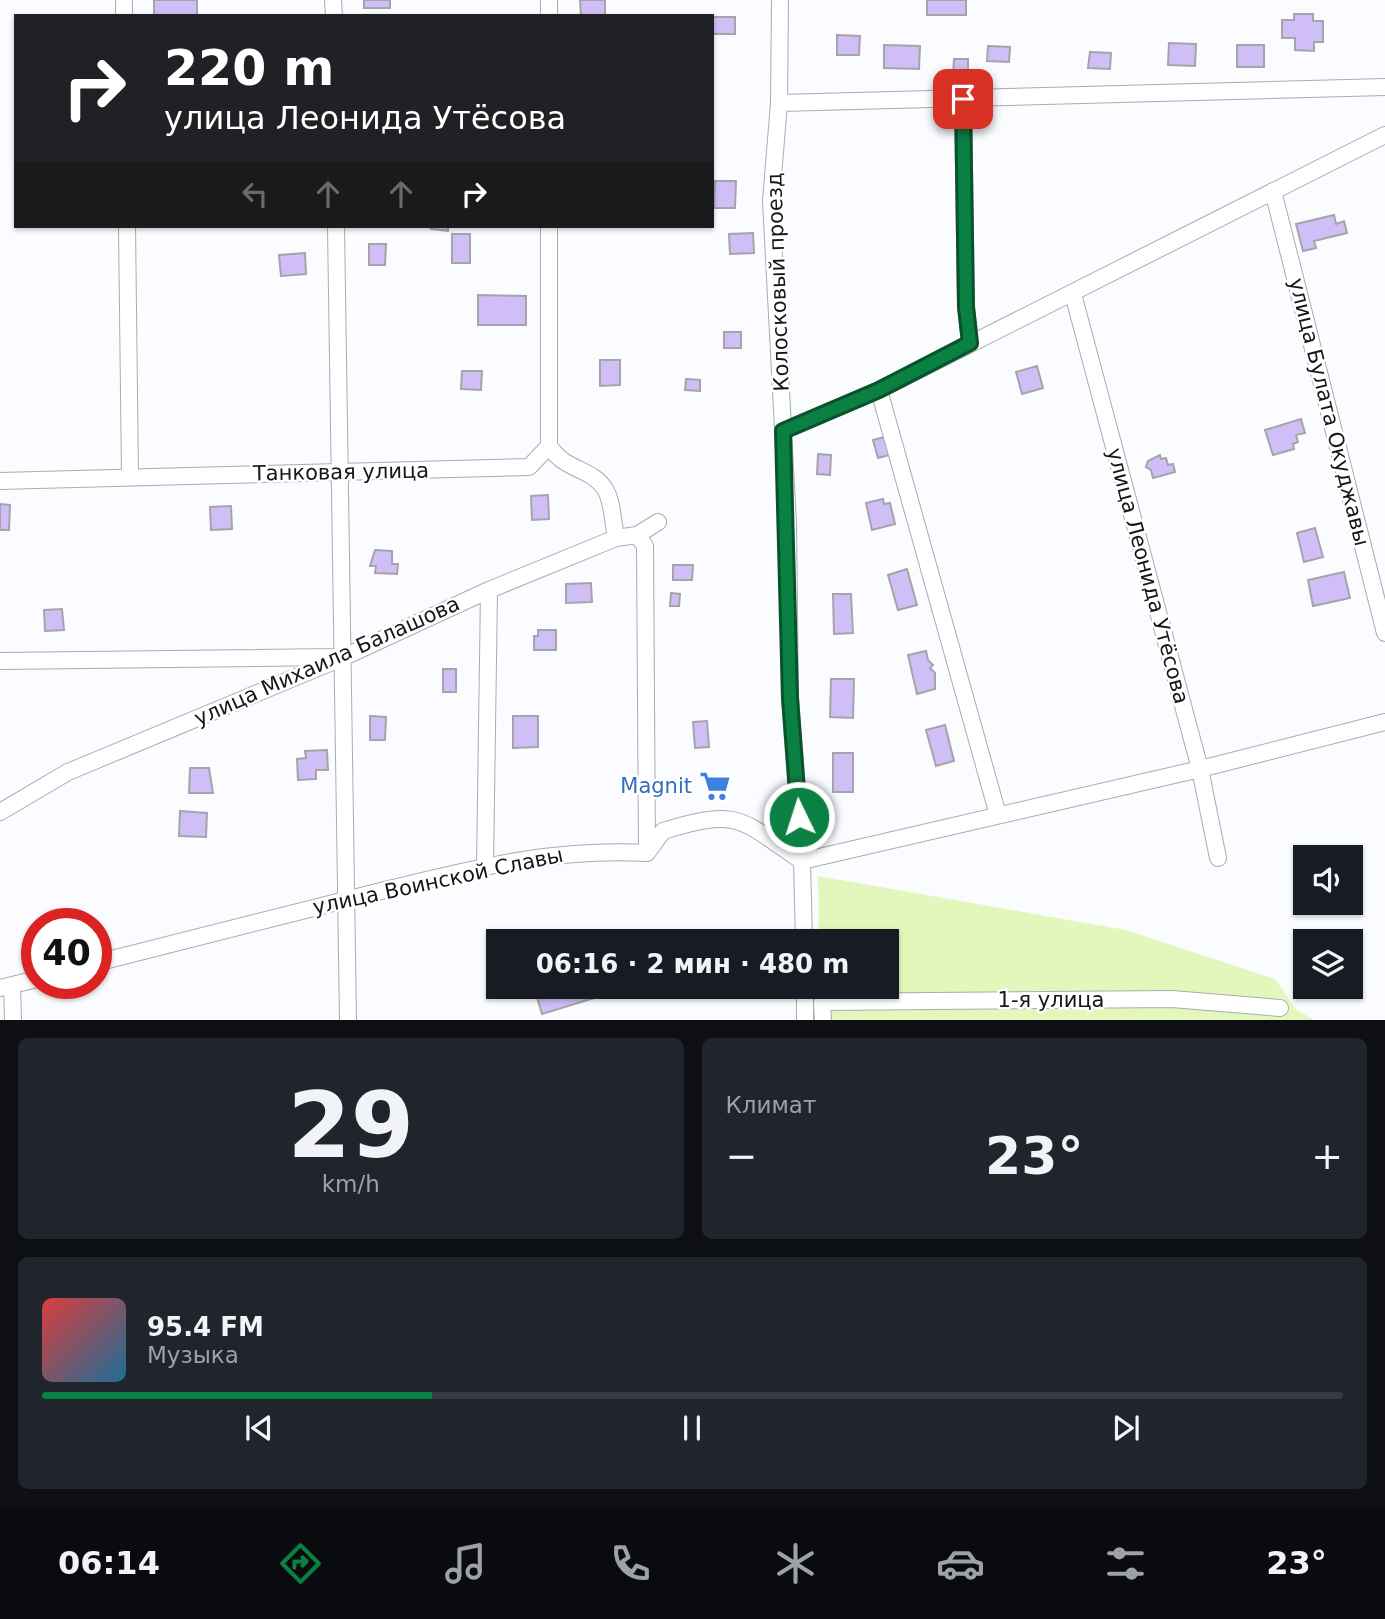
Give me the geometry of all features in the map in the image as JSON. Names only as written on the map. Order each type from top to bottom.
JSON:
[{"type":"street","name":"Колосковый проезд","points":[[780,0],[779,103],[771,201],[783,431],[790,698],[802,860],[804,929]]},
{"type":"street","points":[[779,103],[1385,87]]},
{"type":"street","points":[[963,99],[966,307],[970,343]]},
{"type":"street","points":[[783,431],[879,390],[970,343],[1073,295],[1385,135]]},
{"type":"street","name":"улица Булата Окуджавы","points":[[1273,191],[1385,633]]},
{"type":"street","points":[[127,228],[130,476]]},
{"type":"street","points":[[337,228],[348,1020]]},
{"type":"street","points":[[549,228],[549,446],[559,460],[596,478],[607,492],[616,538]]},
{"type":"street","name":"улица Леонида Утёсова","points":[[1073,295],[1200,769],[1218,858]]},
{"type":"street","points":[[879,390],[998,816]]},
{"type":"street","name":"Танковая улица","points":[[0,481],[528,467],[549,446]]},
{"type":"street","name":"улица Михаила Балашова","points":[[0,812],[68,772],[344,657],[489,590],[616,538],[637,535],[658,522]]},
{"type":"street","points":[[637,535],[645,546],[647,853]]},
{"type":"street","points":[[485,867],[489,590]]},
{"type":"street","points":[[0,661],[344,657]]},
{"type":"street","points":[[647,853],[663,831],[721,818],[751,824],[802,860],[1200,769],[1385,722]]},
{"type":"street","name":"улица Воинской Славы","points":[[112,959],[346,900],[554,853],[597,850],[647,853]]},
{"type":"street","points":[[6,986],[13,1020]]},
{"type":"street","points":[[805,999],[805,1020]]},
{"type":"street","name":"1-я улица","points":[[823,1020],[822,1002],[1172,999],[1280,1009]]},
{"type":"green space","points":[[818,876],[1126,930],[1275,979],[1296,1009],[1314,1020],[821,1020],[821,999],[899,999],[899,929],[819,929]]},
{"type":"building","points":[[154,0],[197,0],[197,14],[154,14]]},
{"type":"building","points":[[364,0],[390,0],[390,8],[364,8]]},
{"type":"building","points":[[580,0],[605,0],[605,14],[581,14]]},
{"type":"building","points":[[927,0],[966,0],[966,15],[927,15]]},
{"type":"building","points":[[1294,14],[1313,14],[1313,21],[1323,21],[1323,42],[1314,42],[1314,51],[1295,50],[1295,38],[1282,38],[1282,20],[1294,20]]},
{"type":"building","points":[[714,17],[735,17],[735,34],[714,34]]},
{"type":"building","points":[[837,35],[860,36],[859,55],[837,55]]},
{"type":"building","points":[[1169,43],[1196,44],[1195,66],[1168,65]]},
{"type":"building","points":[[884,45],[920,46],[919,69],[884,68]]},
{"type":"building","points":[[1237,45],[1264,45],[1264,67],[1237,67]]},
{"type":"building","points":[[988,46],[1010,47],[1009,62],[987,61]]},
{"type":"building","points":[[1090,52],[1111,53],[1110,69],[1088,68]]},
{"type":"building","points":[[954,59],[968,59],[968,76],[953,76]]},
{"type":"building","points":[[715,181],[736,181],[735,208],[714,208]]},
{"type":"building","points":[[1334,215],[1336,224],[1344,221],[1347,233],[1314,241],[1316,248],[1303,251],[1296,224]]},
{"type":"building","points":[[448,228],[448,231],[431,229]]},
{"type":"building","points":[[753,233],[754,253],[730,254],[729,234]]},
{"type":"building","points":[[452,234],[470,234],[470,263],[452,263]]},
{"type":"building","points":[[369,244],[386,244],[385,265],[369,265]]},
{"type":"building","points":[[305,253],[306,274],[281,276],[279,255]]},
{"type":"building","points":[[478,295],[526,296],[526,325],[478,325]]},
{"type":"building","points":[[724,332],[741,332],[741,348],[724,348]]},
{"type":"building","points":[[600,360],[620,360],[620,385],[600,386]]},
{"type":"building","points":[[1037,366],[1043,388],[1022,394],[1016,372]]},
{"type":"building","points":[[462,371],[482,371],[481,390],[461,389]]},
{"type":"building","points":[[686,379],[700,380],[700,391],[685,390]]},
{"type":"building","points":[[1301,419],[1305,433],[1296,435],[1298,442],[1293,444],[1294,449],[1273,455],[1265,430]]},
{"type":"building","points":[[885,437],[889,455],[878,458],[873,440]]},
{"type":"building","points":[[818,454],[831,455],[830,475],[817,474]]},
{"type":"building","points":[[1160,455],[1161,459],[1166,458],[1168,465],[1173,464],[1175,472],[1153,478],[1151,470],[1146,467],[1148,461]]},
{"type":"building","points":[[548,495],[549,519],[532,520],[531,496]]},
{"type":"building","points":[[883,499],[884,504],[890,503],[895,524],[872,530],[866,503]]},
{"type":"building","points":[[0,504],[10,505],[9,530],[0,530]]},
{"type":"building","points":[[231,506],[232,529],[211,530],[210,507]]},
{"type":"building","points":[[1315,528],[1323,557],[1304,562],[1297,533]]},
{"type":"building","points":[[375,550],[392,551],[392,564],[398,564],[397,574],[375,573],[376,566],[370,566]]},
{"type":"building","points":[[673,565],[693,565],[692,580],[673,580]]},
{"type":"building","points":[[907,569],[917,605],[898,610],[888,575]]},
{"type":"building","points":[[1344,572],[1350,598],[1313,606],[1308,580]]},
{"type":"building","points":[[591,583],[592,602],[566,603],[566,584]]},
{"type":"building","points":[[671,593],[680,594],[679,606],[670,606]]},
{"type":"building","points":[[833,594],[851,594],[853,633],[834,634]]},
{"type":"building","points":[[62,609],[64,630],[45,631],[44,610]]},
{"type":"building","points":[[538,630],[556,630],[556,650],[534,650],[534,636],[538,636]]},
{"type":"building","points":[[926,651],[928,660],[933,665],[930,668],[935,673],[935,689],[917,694],[908,655]]},
{"type":"building","points":[[443,669],[456,669],[456,692],[443,692]]},
{"type":"building","points":[[831,679],[854,679],[853,718],[830,717]]},
{"type":"building","points":[[370,716],[386,717],[385,740],[370,740]]},
{"type":"building","points":[[513,716],[538,716],[538,747],[513,748]]},
{"type":"building","points":[[707,721],[709,747],[695,748],[693,722]]},
{"type":"building","points":[[945,725],[954,761],[936,766],[926,730]]},
{"type":"building","points":[[327,750],[328,770],[316,770],[316,779],[298,780],[297,759],[306,758],[305,751]]},
{"type":"building","points":[[833,753],[853,753],[853,792],[833,792]]},
{"type":"building","points":[[190,768],[209,768],[213,793],[189,793]]},
{"type":"building","points":[[180,811],[207,813],[206,837],[179,836]]},
{"type":"building","points":[[538,999],[591,999],[542,1014]]},
{"type":"place","name":"Magnit","points":[[715,786]]},
{"type":"route","points":[[799,817],[790,698],[788,523],[783,431],[879,390],[970,343],[966,307],[963,99]]}]
